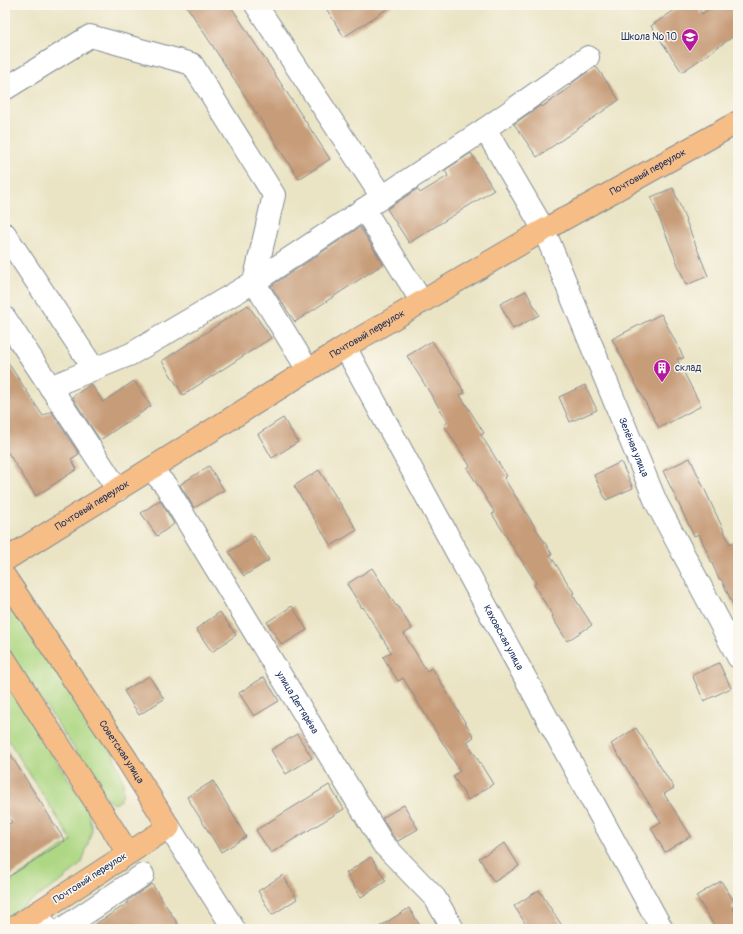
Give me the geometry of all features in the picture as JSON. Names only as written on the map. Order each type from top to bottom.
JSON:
[{"type":"main road","name":"Почтовый переулок","points":[[5,560],[345,347],[544,230],[738,122]]},
{"type":"main road","name":"Советская улица","points":[[5,576],[127,760],[169,827]]},
{"type":"main road","points":[[5,660],[128,853]]},
{"type":"main road","name":"Почтовый переулок","points":[[12,929],[43,921],[128,853],[169,827]]},
{"type":"street","points":[[256,5],[382,197]]},
{"type":"street","points":[[5,89],[90,36],[192,64],[274,195],[254,282],[308,370]]},
{"type":"street","points":[[50,387],[131,354],[254,282],[484,129],[588,57]]},
{"type":"street","name":"Зелёная улица","points":[[484,129],[544,230],[656,502],[738,658]]},
{"type":"street","points":[[364,209],[422,302]]},
{"type":"street","points":[[5,234],[94,369]]},
{"type":"street","points":[[5,318],[118,490]]},
{"type":"street","name":"Каховская улица","points":[[345,347],[662,929]]},
{"type":"street","name":"улица Дегтярёва","points":[[151,469],[166,486],[383,844],[435,898],[453,929]]},
{"type":"street","name":"Советская улица","points":[[169,827],[234,929]]},
{"type":"street","points":[[62,929],[143,874]]},
{"type":"green space","points":[[5,613],[15,613],[22,618],[111,748],[123,781],[123,794],[120,801],[114,804],[109,801],[5,645]]},
{"type":"green space","points":[[5,681],[87,807],[92,830],[82,863],[63,880],[5,918],[5,885],[72,841],[5,735]]},
{"type":"building","points":[[186,5],[230,5],[330,159],[299,179]]},
{"type":"building","points":[[324,5],[393,5],[344,37]]},
{"type":"building","name":"Школа № 10","points":[[682,5],[696,5],[702,14],[715,5],[738,5],[738,33],[682,72],[651,26]]},
{"type":"building","points":[[596,66],[619,100],[537,157],[514,124],[541,105],[542,107],[571,87],[569,85]]},
{"type":"building","points":[[471,153],[494,190],[409,243],[387,209],[417,189],[420,193],[448,176],[445,170]]},
{"type":"building","points":[[673,188],[708,276],[686,285],[651,197]]},
{"type":"building","points":[[360,227],[383,264],[295,322],[271,286]]},
{"type":"building","points":[[526,291],[539,315],[513,329],[500,304]]},
{"type":"building","points":[[248,305],[271,338],[183,395],[162,361]]},
{"type":"building","name":"склад","points":[[661,314],[684,358],[677,359],[701,406],[659,428],[612,339]]},
{"type":"building","points":[[432,341],[465,393],[460,395],[484,433],[481,435],[507,476],[504,478],[552,554],[550,555],[574,593],[572,594],[592,625],[567,641],[534,585],[536,583],[492,514],[495,513],[467,468],[470,466],[444,425],[448,422],[407,356]]},
{"type":"building","points":[[5,358],[43,416],[51,411],[79,454],[71,459],[77,469],[36,496],[5,448]]},
{"type":"building","points":[[134,381],[151,406],[100,440],[72,397],[91,384],[103,402]]},
{"type":"building","points":[[585,385],[597,410],[570,422],[559,397]]},
{"type":"building","points":[[283,418],[298,442],[272,458],[258,434]]},
{"type":"building","points":[[690,458],[730,544],[738,540],[738,615],[721,579],[719,579],[699,534],[694,536],[663,471]]},
{"type":"building","points":[[621,462],[633,488],[606,500],[594,475]]},
{"type":"building","points":[[209,466],[224,490],[194,508],[180,485]]},
{"type":"building","points":[[319,470],[357,530],[331,546],[294,486]]},
{"type":"building","points":[[160,500],[174,524],[157,536],[141,513]]},
{"type":"building","points":[[254,536],[269,560],[244,576],[229,552]]},
{"type":"building","points":[[372,568],[412,629],[404,634],[427,671],[432,668],[474,737],[467,742],[493,784],[468,800],[453,776],[460,771],[403,678],[398,681],[383,657],[391,652],[347,584]]},
{"type":"building","points":[[292,606],[307,630],[282,645],[267,622]]},
{"type":"building","points":[[220,612],[236,635],[212,652],[196,629]]},
{"type":"building","points":[[719,663],[731,688],[704,701],[692,675]]},
{"type":"building","points":[[149,676],[164,699],[139,715],[124,691]]},
{"type":"building","points":[[264,677],[279,701],[254,716],[239,693]]},
{"type":"building","points":[[636,728],[674,788],[664,794],[691,836],[665,852],[651,828],[661,822],[611,744]]},
{"type":"building","points":[[297,734],[312,758],[286,774],[271,750]]},
{"type":"building","points":[[5,746],[65,841],[5,879],[5,826],[12,822],[5,812]]},
{"type":"building","points":[[213,781],[246,837],[221,852],[187,797]]},
{"type":"building","points":[[329,785],[344,809],[271,853],[256,830]]},
{"type":"building","points":[[404,805],[418,829],[398,841],[393,836],[382,818]]},
{"type":"building","points":[[505,843],[519,866],[494,882],[479,858]]},
{"type":"building","points":[[371,857],[386,881],[361,897],[346,873]]},
{"type":"building","points":[[283,875],[297,899],[272,915],[258,891]]},
{"type":"building","points":[[721,881],[736,904],[732,907],[738,917],[738,929],[716,929],[696,896]]},
{"type":"building","points":[[152,884],[181,929],[88,929],[128,903],[127,901]]},
{"type":"building","points":[[539,890],[564,929],[529,929],[514,906]]},
{"type":"building","points":[[409,908],[422,929],[376,929]]},
{"type":"place","name":"Школа № 10","points":[[690,52]]},
{"type":"place","name":"склад","points":[[662,383]]}]
